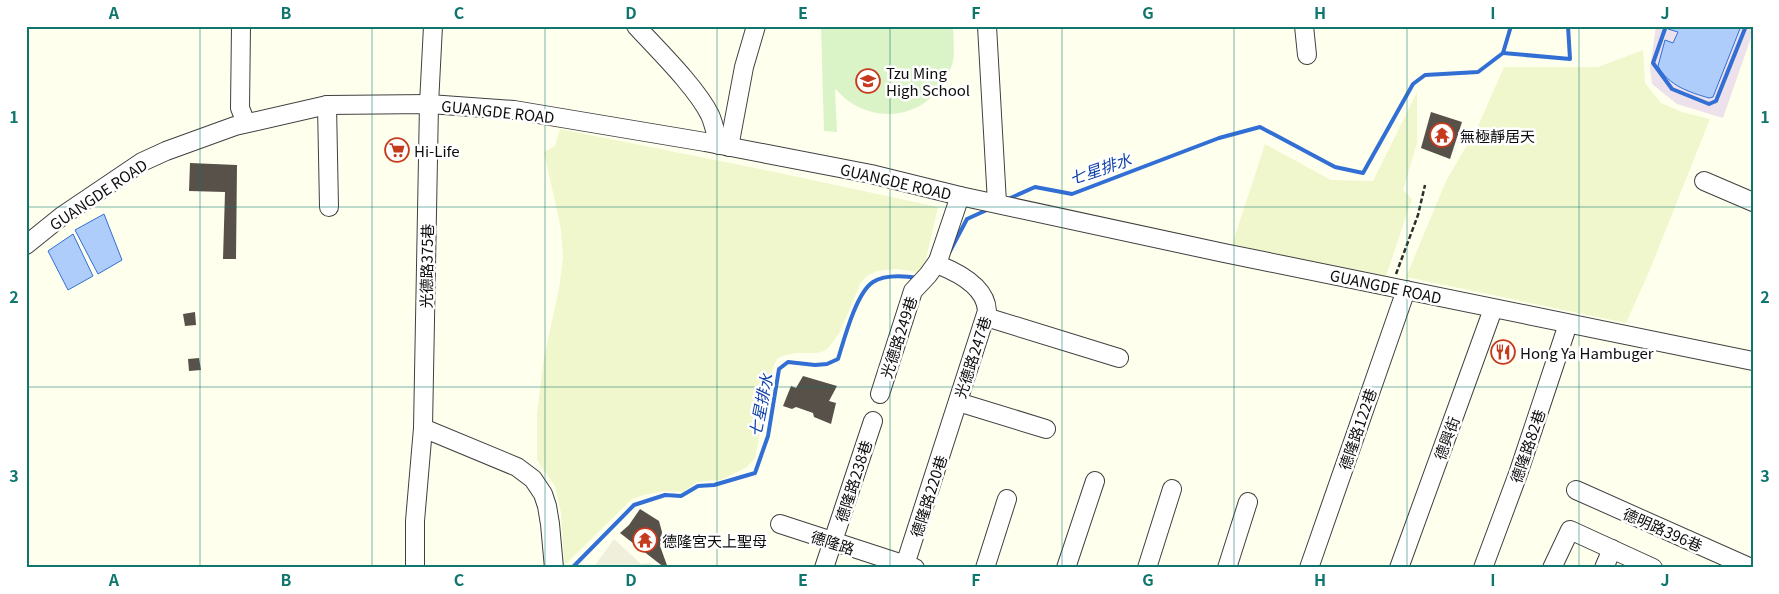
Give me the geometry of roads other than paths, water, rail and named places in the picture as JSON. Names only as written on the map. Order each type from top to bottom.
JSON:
[{"type":"street","points":[[241,26],[240,108],[246,123]]},
{"type":"street","name":"光德路375巷","points":[[415,568],[416,521],[423,428],[429,104],[433,26]]},
{"type":"street","points":[[636,26],[698,98],[710,116],[724,146]]},
{"type":"street","points":[[724,146],[756,26]]},
{"type":"street","points":[[987,26],[997,203]]},
{"type":"street","points":[[1304,26],[1307,55]]},
{"type":"street","name":"GUANGDE ROAD","points":[[26,245],[62,216],[142,162],[166,150],[246,123],[327,105],[429,104],[514,110],[724,146],[871,174],[1019,209],[1493,309],[1753,361]]},
{"type":"street","points":[[327,105],[329,207]]},
{"type":"street","points":[[1704,181],[1753,202]]},
{"type":"street","points":[[937,270],[960,196]]},
{"type":"street","name":"光德路247巷","points":[[937,270],[975,286],[987,306],[986,317],[950,428]]},
{"type":"street","name":"光德路249巷","points":[[880,394],[913,291],[937,270]]},
{"type":"street","name":"德隆路122巷","points":[[1308,568],[1398,288]]},
{"type":"street","name":"德興街","points":[[1399,568],[1493,309]]},
{"type":"street","points":[[986,317],[1120,358]]},
{"type":"street","name":"德隆路82巷","points":[[1483,568],[1518,474],[1568,324]]},
{"type":"street","points":[[958,402],[1046,429]]},
{"type":"street","name":"德隆路238巷","points":[[824,568],[873,421]]},
{"type":"street","points":[[423,428],[517,467],[533,479],[543,494],[546,506],[550,524],[554,568]]},
{"type":"street","name":"德隆路220巷","points":[[908,567],[950,428]]},
{"type":"street","points":[[1066,568],[1095,481]]},
{"type":"street","points":[[1147,568],[1172,489]]},
{"type":"street","name":"德明路396巷","points":[[1576,490],[1751,568]]},
{"type":"street","points":[[984,568],[1006,499]]},
{"type":"street","points":[[1227,568],[1248,502]]},
{"type":"street","name":"德隆路","points":[[780,524],[908,567]]},
{"type":"street","points":[[1552,568],[1570,530],[1653,568]]},
{"type":"street","points":[[1604,568],[1612,550]]},
{"type":"water","points":[[1666,26],[1741,26],[1713,97],[1709,98],[1680,87],[1668,79],[1658,66],[1665,40],[1673,43],[1678,32],[1668,29]]},
{"type":"water","points":[[104,214],[122,260],[98,274],[75,230]]},
{"type":"water","points":[[73,234],[93,276],[68,290],[48,251]]},
{"type":"waterway","name":"七星排水","points":[[1006,200],[1035,187],[1072,194],[1219,138],[1260,127],[1335,167],[1363,173],[1413,84],[1425,75],[1478,72],[1503,53],[1511,26]]},
{"type":"waterway","points":[[1503,53],[1570,59],[1568,26]]},
{"type":"waterway","points":[[1666,26],[1653,63],[1672,89],[1709,104],[1716,101],[1746,26]]},
{"type":"waterway","name":"七星排水","points":[[949,253],[967,219],[989,209]]},
{"type":"waterway","name":"七星排水","points":[[572,568],[634,505],[665,495],[681,496],[698,486],[714,485],[755,473],[768,436],[779,369],[788,362],[815,365],[827,364],[838,359],[851,318],[861,296],[867,288],[873,282],[883,278],[902,276],[919,278]]},
{"type":"place","name":"Tzu Ming High School","points":[[868,81]]},
{"type":"place","name":"無極靜居天","points":[[1442,135]]},
{"type":"place","name":"Hi-Life","points":[[397,150]]},
{"type":"place","name":"Hong Ya Hambuger","points":[[1503,352]]},
{"type":"place","name":"德隆宮天上聖母","points":[[645,540]]}]
